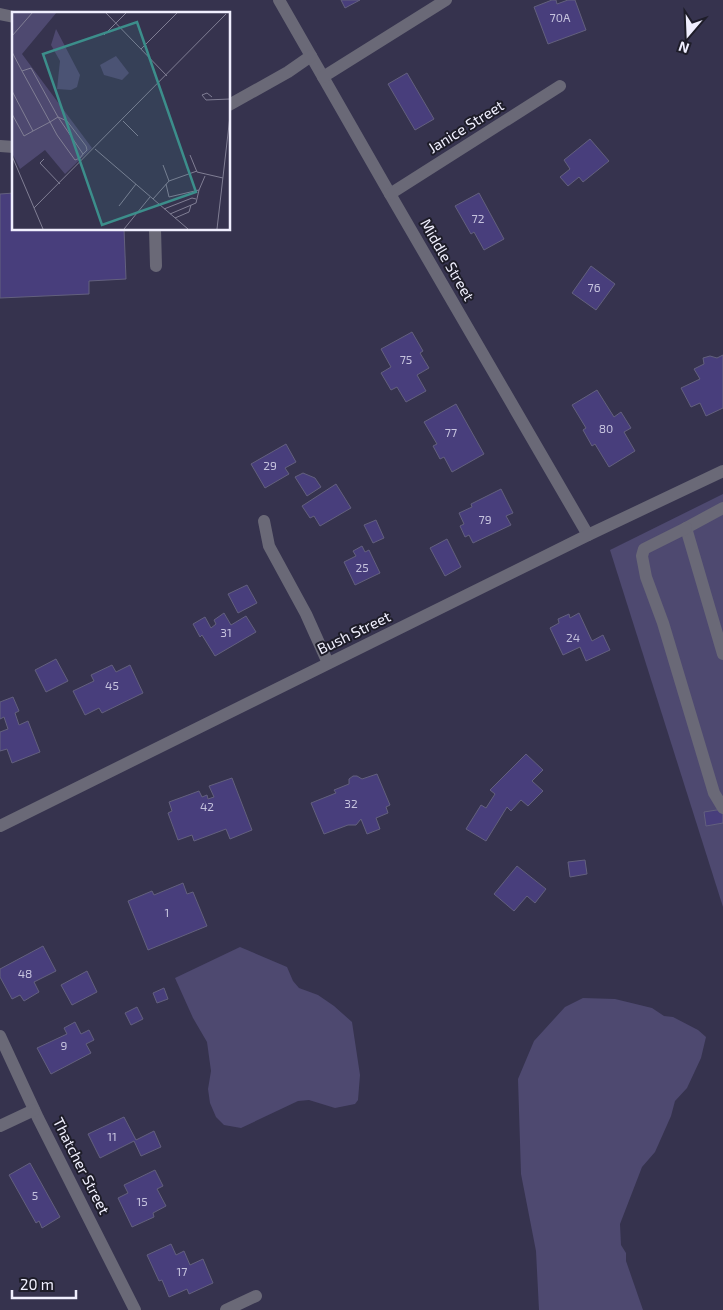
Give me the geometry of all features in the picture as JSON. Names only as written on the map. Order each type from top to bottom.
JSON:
[{"type":"street","name":"Middle Street","points":[[278,0],[588,535]]},
{"type":"street","points":[[323,77],[446,0]]},
{"type":"street","points":[[230,104],[288,72],[311,56]]},
{"type":"street","name":"Janice Street","points":[[390,194],[560,86]]},
{"type":"street","points":[[155,230],[156,266]]},
{"type":"street","name":"Bush Street","points":[[0,826],[588,535],[723,471]]},
{"type":"street","points":[[723,508],[644,549],[642,556],[646,577],[663,622],[714,793],[723,808]]},
{"type":"street","points":[[264,522],[269,546],[306,614],[328,664]]},
{"type":"street","points":[[686,528],[723,654]]},
{"type":"street","name":"Thatcher Street","points":[[0,1036],[34,1110],[135,1310]]},
{"type":"street","points":[[0,1126],[34,1110]]},
{"type":"street","points":[[226,1310],[256,1296]]},
{"type":"shaded area","points":[[723,494],[723,907],[610,550]]},
{"type":"shaded area","points":[[240,947],[287,967],[293,981],[299,988],[318,995],[352,1022],[360,1075],[358,1100],[355,1104],[335,1108],[309,1100],[298,1101],[241,1128],[224,1125],[216,1117],[210,1103],[208,1089],[211,1071],[207,1042],[193,1018],[175,978]]},
{"type":"shaded area","points":[[583,998],[615,999],[652,1008],[664,1016],[673,1017],[698,1030],[706,1037],[701,1058],[687,1088],[675,1101],[671,1116],[655,1152],[642,1167],[620,1224],[621,1245],[626,1253],[626,1261],[643,1310],[539,1310],[536,1251],[521,1174],[518,1079],[534,1041],[565,1007]]},
{"type":"building","points":[[341,0],[360,0],[345,8]]},
{"type":"building","points":[[556,0],[557,4],[568,0],[575,0],[586,30],[548,44],[534,7]]},
{"type":"building","points":[[407,73],[434,119],[415,130],[388,84]]},
{"type":"building","points":[[590,139],[609,161],[583,182],[579,177],[568,186],[560,177],[570,169],[564,160]]},
{"type":"building","points":[[12,193],[12,230],[124,230],[126,279],[89,281],[89,294],[0,298],[0,194]]},
{"type":"building","points":[[479,193],[504,239],[484,250],[474,232],[471,234],[455,206]]},
{"type":"building","points":[[591,266],[615,284],[596,310],[572,293]]},
{"type":"building","points":[[412,332],[423,351],[420,353],[429,368],[417,375],[426,391],[406,402],[397,387],[391,390],[381,373],[391,367],[381,349]]},
{"type":"building","points":[[723,355],[723,408],[706,416],[700,403],[691,407],[681,388],[700,379],[694,369],[704,364],[703,358],[710,356],[717,358]]},
{"type":"building","points":[[597,390],[614,417],[621,412],[631,428],[624,432],[635,451],[609,467],[595,444],[592,446],[583,430],[586,428],[572,405]]},
{"type":"building","points":[[456,404],[484,454],[452,472],[444,457],[440,459],[433,446],[437,444],[424,422]]},
{"type":"building","points":[[286,444],[296,462],[285,468],[289,474],[265,488],[251,464]]},
{"type":"building","points":[[303,473],[315,478],[321,487],[307,496],[295,477]]},
{"type":"building","points":[[336,484],[351,508],[320,526],[314,516],[310,518],[302,506]]},
{"type":"building","points":[[501,489],[513,513],[506,516],[511,525],[473,543],[469,535],[465,537],[460,526],[464,524],[459,513],[472,507],[471,504]]},
{"type":"building","points":[[376,520],[384,538],[373,543],[364,525]]},
{"type":"building","points":[[447,539],[461,567],[445,576],[430,548]]},
{"type":"building","points":[[362,546],[365,552],[369,550],[380,573],[355,585],[344,562],[356,556],[353,551]]},
{"type":"building","points":[[247,585],[257,603],[238,613],[228,594]]},
{"type":"building","points":[[224,613],[231,625],[246,616],[256,632],[215,656],[202,635],[200,637],[193,624],[205,617],[211,628],[216,624],[214,620]]},
{"type":"building","points":[[579,613],[592,641],[603,635],[610,650],[586,661],[580,647],[563,655],[550,628],[559,623],[558,619],[569,614],[570,618]]},
{"type":"building","points":[[56,659],[68,681],[46,692],[35,670]]},
{"type":"building","points":[[112,665],[116,672],[130,665],[143,693],[102,713],[99,708],[85,715],[73,691],[94,681],[91,675]]},
{"type":"building","points":[[13,697],[19,711],[15,713],[19,725],[28,721],[40,752],[12,763],[7,749],[0,751],[0,732],[8,729],[4,717],[0,719],[0,702]]},
{"type":"building","points":[[526,754],[543,770],[532,781],[543,791],[528,806],[521,800],[511,811],[507,807],[486,841],[466,829],[481,805],[486,808],[495,794],[490,790]]},
{"type":"building","points":[[377,774],[390,805],[386,807],[388,813],[376,818],[380,829],[367,834],[361,819],[356,825],[348,825],[324,834],[311,803],[336,793],[334,790],[349,784],[349,779],[353,776],[362,779]]},
{"type":"building","points":[[232,778],[252,830],[230,839],[226,829],[194,841],[192,835],[178,840],[168,813],[172,811],[169,802],[199,791],[202,797],[207,795],[208,799],[214,797],[209,786]]},
{"type":"building","points":[[723,809],[723,823],[706,826],[704,812]]},
{"type":"building","points":[[585,860],[587,874],[570,877],[568,862]]},
{"type":"building","points":[[517,866],[546,889],[535,903],[527,896],[514,911],[494,894]]},
{"type":"building","points":[[183,883],[187,894],[193,892],[207,926],[148,950],[128,901],[152,891],[154,895]]},
{"type":"building","points":[[43,946],[56,971],[34,982],[39,992],[24,1001],[20,995],[12,999],[0,977],[0,969]]},
{"type":"building","points":[[87,971],[97,992],[72,1005],[61,985]]},
{"type":"building","points":[[164,988],[168,999],[157,1003],[153,993]]},
{"type":"building","points":[[137,1007],[143,1019],[131,1025],[125,1013]]},
{"type":"building","points":[[75,1022],[81,1034],[89,1030],[94,1040],[86,1044],[91,1053],[51,1074],[37,1048],[67,1034],[64,1028]]},
{"type":"building","points":[[124,1117],[136,1140],[154,1131],[161,1147],[141,1156],[134,1141],[100,1158],[88,1134]]},
{"type":"building","points":[[30,1163],[60,1217],[42,1228],[39,1221],[36,1223],[9,1175]]},
{"type":"building","points":[[155,1170],[163,1186],[157,1189],[166,1206],[153,1213],[154,1217],[132,1227],[118,1198],[128,1193],[124,1185]]},
{"type":"building","points":[[171,1244],[176,1255],[184,1251],[190,1265],[203,1259],[213,1283],[189,1294],[187,1289],[169,1297],[162,1280],[159,1281],[147,1255]]}]
